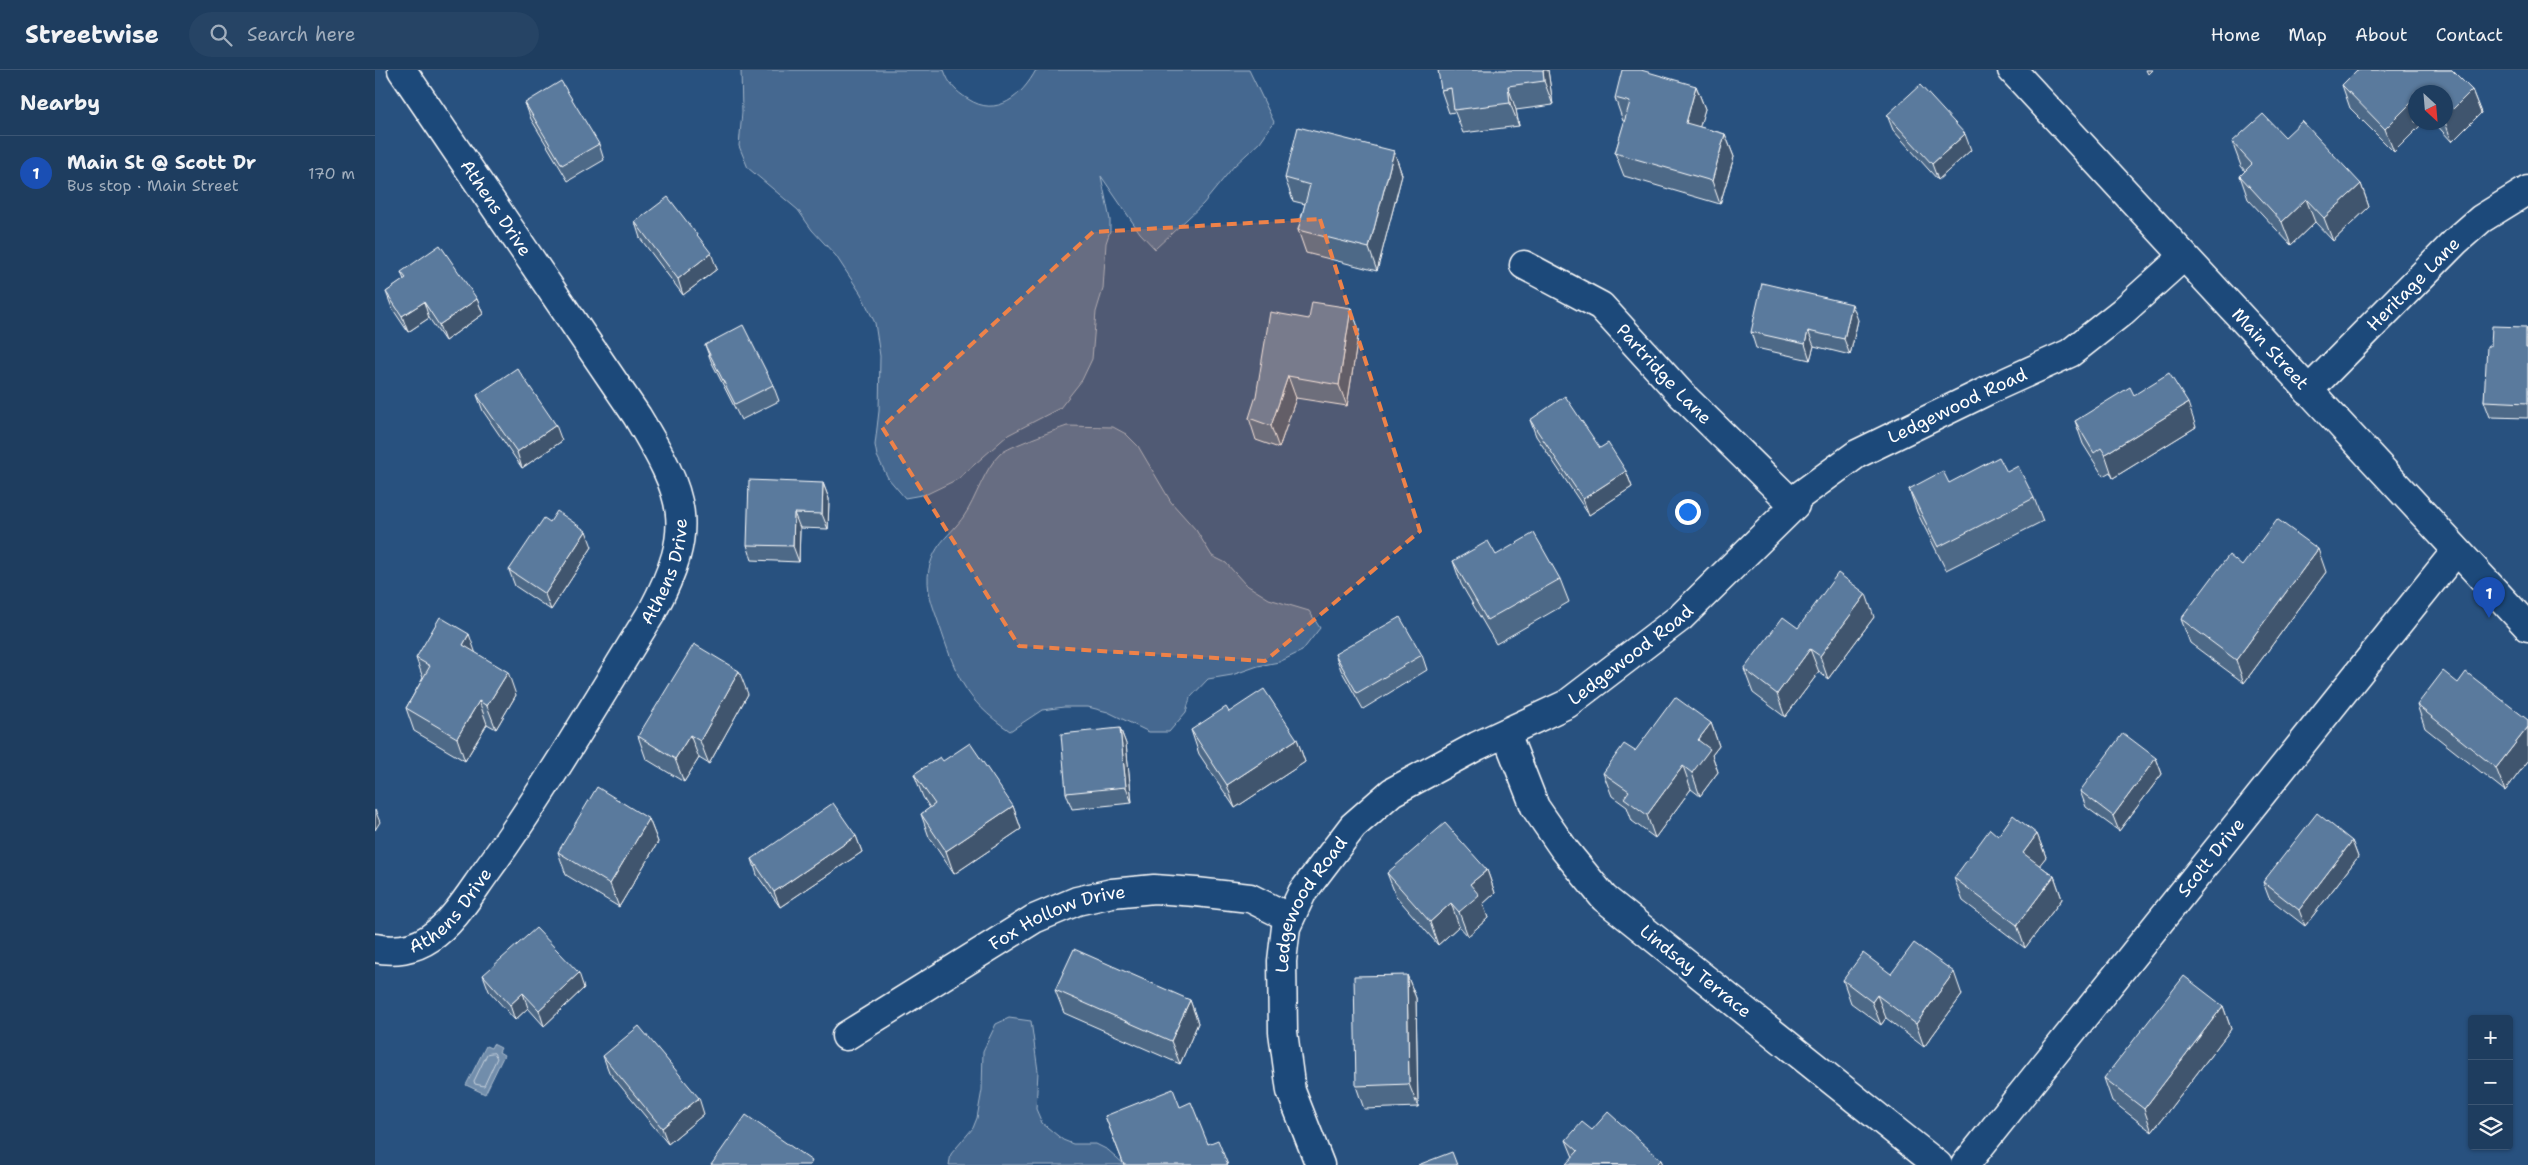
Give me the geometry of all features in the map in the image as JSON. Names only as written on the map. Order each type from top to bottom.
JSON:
[{"type":"street","name":"Athens Drive","points":[[375,948],[399,949],[425,941],[438,932],[468,897],[522,819],[652,612],[667,584],[677,554],[681,526],[679,497],[665,462],[637,416],[402,70]]},
{"type":"street","name":"Main Street","points":[[2012,70],[2183,257],[2528,627]]},
{"type":"street","name":"Heritage Lane","points":[[2308,391],[2456,241],[2481,219],[2528,190]]},
{"type":"street","name":"Ledgewood Road","points":[[1320,1165],[1291,1091],[1283,1032],[1282,961],[1286,927],[1302,893],[1353,826],[1392,792],[1477,746],[1567,704],[1681,617],[1795,505],[1791,502],[1865,450],[2070,353],[2122,312],[2183,257]]},
{"type":"street","name":"Partridge Lane","points":[[1524,265],[1601,306],[1683,396],[1791,502]]},
{"type":"street","name":"Scott Drive","points":[[1965,1165],[2456,551]]},
{"type":"street","name":"Lindsay Terrace","points":[[1506,733],[1535,807],[1564,849],[1604,898],[1937,1165]]},
{"type":"street","name":"Fox Hollow Drive","points":[[846,1036],[1033,919],[1077,900],[1112,893],[1154,889],[1196,892],[1250,898],[1291,918]]},
{"type":"highlighted area","points":[[1320,219],[1420,531],[1265,661],[1019,646],[882,427],[1093,232]]},
{"type":"shaded area","points":[[741,70],[944,70],[950,83],[959,93],[979,104],[989,106],[999,105],[1016,96],[1036,70],[1249,70],[1274,122],[1260,142],[1234,166],[1203,204],[1155,249],[1140,233],[1101,176],[1110,220],[1110,231],[1106,243],[1103,289],[1096,312],[1092,359],[1082,380],[1060,408],[1008,435],[958,479],[927,494],[905,498],[888,478],[877,456],[875,445],[879,411],[880,356],[875,323],[861,294],[836,256],[812,230],[798,210],[748,168],[739,146],[742,112]]},
{"type":"shaded area","points":[[1067,426],[1113,427],[1126,434],[1138,446],[1171,502],[1196,530],[1212,556],[1226,563],[1245,584],[1269,599],[1309,611],[1320,628],[1302,651],[1279,662],[1258,666],[1232,675],[1208,679],[1190,698],[1186,712],[1169,732],[1149,732],[1108,712],[1088,707],[1064,707],[1042,710],[1010,731],[994,720],[972,697],[957,672],[930,597],[928,584],[929,569],[935,552],[964,516],[994,460],[1000,454],[1022,443]]},
{"type":"shaded area","points":[[1009,1018],[1031,1021],[1038,1071],[1036,1109],[1042,1123],[1063,1140],[1073,1144],[1096,1144],[1108,1150],[1125,1165],[949,1165],[951,1154],[973,1128],[977,1118],[982,1090],[983,1051],[996,1024]]},
{"type":"water","points":[[493,1044],[501,1048],[499,1052],[504,1055],[485,1094],[466,1085],[486,1046],[491,1048]]},
{"type":"building","points":[[1438,70],[1543,70],[1544,81],[1508,86],[1510,103],[1454,110],[1451,88],[1441,90]]},
{"type":"building","points":[[1622,70],[1641,70],[1696,86],[1686,123],[1725,134],[1712,181],[1615,153],[1630,102],[1615,98]]},
{"type":"building","points":[[2357,70],[2452,70],[2472,90],[2453,109],[2453,85],[2408,85],[2408,106],[2385,129],[2342,85]]},
{"type":"building","points":[[561,81],[599,144],[562,165],[525,103]]},
{"type":"building","points":[[1920,85],[1965,134],[1932,164],[1887,115]]},
{"type":"building","points":[[2263,114],[2285,137],[2302,121],[2361,184],[2324,218],[2306,199],[2282,222],[2240,176],[2252,164],[2232,142]]},
{"type":"building","points":[[1298,127],[1394,151],[1369,248],[1298,230],[1310,185],[1285,178]]},
{"type":"building","points":[[668,197],[711,253],[678,279],[635,222]]},
{"type":"building","points":[[440,245],[477,299],[439,325],[424,302],[402,316],[386,292],[406,278],[401,272]]},
{"type":"building","points":[[1762,283],[1852,304],[1844,339],[1808,331],[1805,344],[1751,332]]},
{"type":"building","points":[[1312,302],[1351,308],[1339,385],[1288,376],[1271,426],[1249,418],[1256,396],[1270,312],[1309,319]]},
{"type":"building","points":[[743,325],[773,385],[735,404],[705,345]]},
{"type":"building","points":[[2492,326],[2526,327],[2528,403],[2484,401],[2487,346],[2491,346]]},
{"type":"building","points":[[517,368],[556,425],[517,452],[477,395]]},
{"type":"building","points":[[2169,373],[2188,403],[2105,454],[2101,448],[2094,453],[2075,421],[2130,387],[2134,395]]},
{"type":"building","points":[[1565,396],[1600,448],[1608,443],[1626,471],[1583,499],[1530,420]]},
{"type":"building","points":[[1999,457],[2007,472],[2018,466],[2034,498],[1938,547],[1909,489],[1943,471],[1949,483]]},
{"type":"building","points":[[749,480],[823,483],[822,514],[794,513],[793,546],[747,545]]},
{"type":"building","points":[[557,511],[586,531],[545,594],[509,570],[544,518],[550,522]]},
{"type":"building","points":[[2277,519],[2318,549],[2236,660],[2181,619],[2229,555],[2242,566]]},
{"type":"building","points":[[1534,533],[1560,579],[1487,620],[1453,561],[1488,541],[1496,555]]},
{"type":"building","points":[[1838,573],[1866,594],[1820,656],[1810,649],[1777,694],[1744,669],[1783,617],[1798,628]]},
{"type":"building","points":[[440,617],[469,634],[463,645],[508,672],[487,706],[479,701],[457,738],[406,708],[430,666],[416,658]]},
{"type":"building","points":[[1400,617],[1422,655],[1357,693],[1335,654]]},
{"type":"building","points":[[694,644],[739,671],[700,741],[690,735],[675,759],[638,736]]},
{"type":"building","points":[[2443,671],[2458,683],[2466,672],[2528,720],[2528,727],[2496,768],[2417,705]]},
{"type":"building","points":[[1264,689],[1297,739],[1227,785],[1191,730],[1226,707],[1229,712]]},
{"type":"building","points":[[1675,697],[1711,723],[1698,740],[1710,749],[1692,773],[1683,766],[1647,815],[1624,798],[1629,791],[1603,773],[1624,744],[1635,751]]},
{"type":"building","points":[[1120,728],[1126,787],[1066,793],[1061,734]]},
{"type":"building","points":[[2123,733],[2156,758],[2113,816],[2080,791]]},
{"type":"building","points":[[970,743],[1013,806],[946,851],[921,814],[935,804],[914,774],[940,757],[943,761]]},
{"type":"building","points":[[597,787],[649,819],[610,884],[558,852]]},
{"type":"building","points":[[833,803],[856,836],[774,892],[752,859]]},
{"type":"building","points":[[2317,813],[2352,841],[2299,910],[2263,882]]},
{"type":"building","points":[[2013,815],[2037,834],[2023,853],[2054,876],[2017,925],[1954,878],[1990,829],[1998,836]]},
{"type":"building","points":[[1445,823],[1487,870],[1470,884],[1479,895],[1459,912],[1451,903],[1430,922],[1387,873]]},
{"type":"building","points":[[536,928],[579,973],[539,1010],[523,993],[510,1005],[483,975]]},
{"type":"building","points":[[1914,943],[1954,972],[1916,1024],[1877,995],[1872,1002],[1843,980],[1863,953],[1891,974]]},
{"type":"building","points":[[1074,949],[1190,1000],[1171,1041],[1055,990]]},
{"type":"building","points":[[1407,975],[1409,1084],[1356,1086],[1354,976]]},
{"type":"building","points":[[2184,976],[2223,1006],[2144,1109],[2104,1078]]},
{"type":"building","points":[[639,1026],[699,1098],[662,1128],[603,1056]]},
{"type":"building","points":[[1173,1089],[1180,1107],[1191,1102],[1208,1144],[1218,1140],[1228,1165],[1124,1165],[1105,1116]]},
{"type":"building","points":[[1608,1112],[1661,1160],[1656,1165],[1566,1164],[1578,1151],[1566,1140],[1582,1122],[1592,1130]]},
{"type":"building","points":[[746,1115],[812,1161],[810,1165],[711,1165]]},
{"type":"building","points":[[1452,1152],[1457,1165],[1418,1165]]},
{"type":"place","name":"Main St @ Scott Dr","points":[[2489,618]]}]
